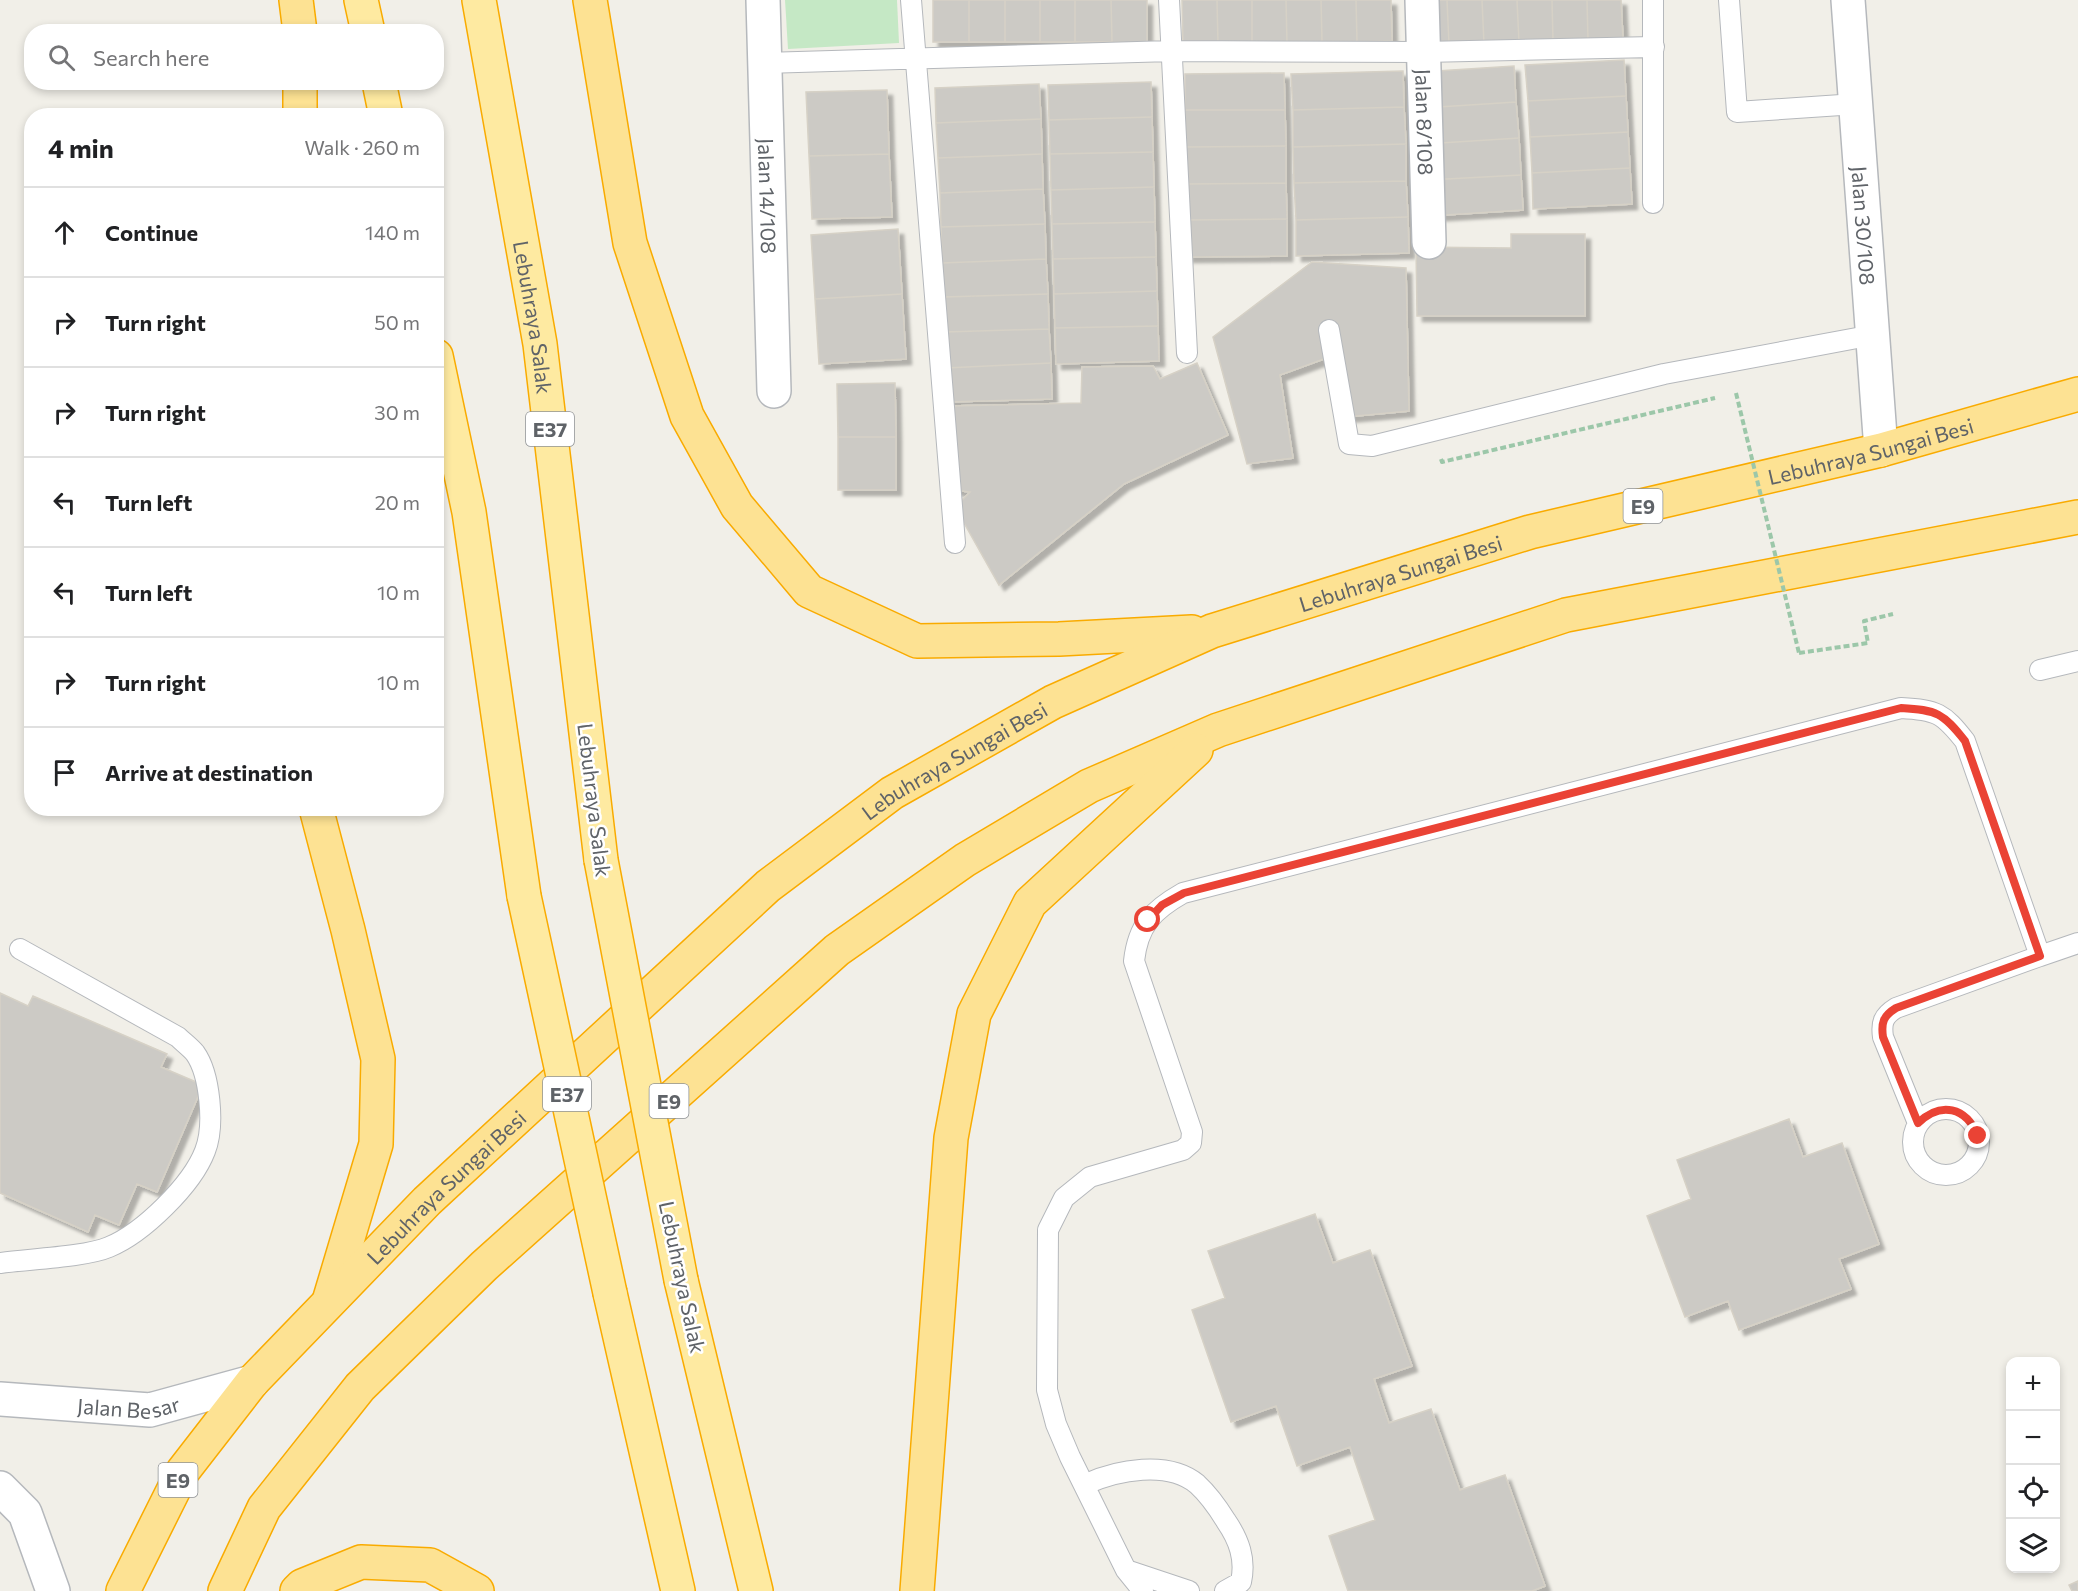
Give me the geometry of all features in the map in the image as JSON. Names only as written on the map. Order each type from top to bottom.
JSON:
[{"type":"highway","points":[[296,0],[299,24]]},
{"type":"highway","points":[[361,0],[366,24]]},
{"type":"highway","name":"Lebuhraya Salak","points":[[479,0],[540,344],[601,860],[681,1280],[756,1591]]},
{"type":"highway","points":[[590,0],[630,243],[687,416],[737,506],[809,591],[917,641],[1059,639],[1212,631]]},
{"type":"highway","points":[[300,90],[300,108]]},
{"type":"highway","points":[[381,90],[385,108]]},
{"type":"highway","name":"E37","points":[[444,394],[469,512],[524,896],[610,1293],[678,1591]]},
{"type":"highway","name":"Lebuhraya Sungai Besi","points":[[123,1591],[183,1471],[252,1382],[328,1303],[427,1201],[768,886],[892,793],[1053,702],[1212,631],[1530,532],[1881,450],[2078,394]]},
{"type":"highway","name":"E9","points":[[225,1591],[264,1508],[360,1387],[484,1266],[837,950],[965,860],[1089,786],[1218,730],[1566,615],[2078,517]]},
{"type":"highway","points":[[917,1591],[951,1138],[975,1014],[1030,903],[1218,730]]},
{"type":"highway","points":[[318,816],[378,1059],[376,1144],[328,1303]]},
{"type":"highway","points":[[297,1591],[302,1586],[361,1562],[430,1566],[477,1591]]},
{"type":"street","name":"Jalan 14/108","points":[[763,0],[774,392]]},
{"type":"street","name":"Jalan 8/108","points":[[1422,0],[1429,242]]},
{"type":"street","name":"Jalan 30/108","points":[[1848,0],[1881,450]]},
{"type":"street","name":"Jalan Besar","points":[[0,1399],[150,1410],[252,1382]]},
{"type":"street","points":[[0,1488],[25,1513],[53,1591]]},
{"type":"lane","points":[[911,0],[955,543]]},
{"type":"lane","points":[[1169,0],[1187,353]]},
{"type":"lane","points":[[1653,0],[1653,203]]},
{"type":"lane","points":[[1729,0],[1737,112],[1856,104]]},
{"type":"lane","points":[[764,63],[1172,51],[1424,52],[1654,47]]},
{"type":"lane","points":[[1329,330],[1349,444],[1372,446],[1664,374],[1873,335]]},
{"type":"lane","points":[[2040,670],[2078,661]]},
{"type":"lane","points":[[1143,1591],[1126,1570],[1056,1424],[1047,1390],[1048,1230],[1064,1198],[1090,1177],[1183,1150],[1191,1143],[1192,1132],[1134,962],[1137,940],[1148,920],[1162,905],[1184,893],[1901,708],[1927,709],[1947,719],[1965,741],[2040,956]]},
{"type":"lane","points":[[1918,1123],[1883,1037],[1881,1025],[1886,1014],[1896,1008],[2078,943]]},
{"type":"lane","points":[[0,1263],[107,1248],[125,1239],[155,1215],[192,1175],[206,1150],[209,1117],[207,1081],[194,1052],[178,1036],[20,949]]},
{"type":"lane","points":[[1086,1484],[1120,1472],[1140,1470],[1160,1471],[1196,1483],[1212,1499],[1240,1547],[1244,1565],[1241,1582],[1225,1591]]},
{"type":"lane","points":[[1126,1570],[1189,1591]]},
{"type":"path","points":[[1670,407],[1736,393],[1799,653],[1868,642],[1864,621],[1893,615]]},
{"type":"green space","points":[[785,0],[897,0],[899,43],[788,49]]},
{"type":"building","points":[[933,0],[969,0],[969,42],[933,42]]},
{"type":"building","points":[[969,0],[1005,0],[1005,42],[969,42]]},
{"type":"building","points":[[1005,0],[1040,0],[1040,42],[1005,42]]},
{"type":"building","points":[[1040,0],[1075,0],[1075,42],[1040,42]]},
{"type":"building","points":[[1075,0],[1111,0],[1112,42],[1075,42]]},
{"type":"building","points":[[1111,0],[1147,0],[1147,43],[1112,42]]},
{"type":"building","points":[[1182,0],[1217,0],[1218,44],[1183,45]]},
{"type":"building","points":[[1217,0],[1252,0],[1252,43],[1218,44]]},
{"type":"building","points":[[1252,0],[1286,0],[1287,43],[1252,43]]},
{"type":"building","points":[[1286,0],[1321,0],[1322,42],[1287,43]]},
{"type":"building","points":[[1321,0],[1356,0],[1357,42],[1322,42]]},
{"type":"building","points":[[1356,0],[1391,0],[1392,41],[1357,42]]},
{"type":"building","points":[[1412,0],[1447,0],[1449,44],[1414,45]]},
{"type":"building","points":[[1447,0],[1482,0],[1484,44],[1449,44]]},
{"type":"building","points":[[1482,0],[1517,0],[1519,42],[1484,44]]},
{"type":"building","points":[[1517,0],[1552,0],[1553,41],[1519,42]]},
{"type":"building","points":[[1552,0],[1587,0],[1588,40],[1553,41]]},
{"type":"building","points":[[1587,0],[1621,0],[1623,39],[1588,40]]},
{"type":"building","points":[[1624,60],[1626,96],[1528,101],[1525,65]]},
{"type":"building","points":[[1514,66],[1516,102],[1423,108],[1421,72]]},
{"type":"building","points":[[1403,71],[1404,107],[1293,110],[1291,74]]},
{"type":"building","points":[[1284,73],[1285,110],[1185,110],[1185,74]]},
{"type":"building","points":[[1151,82],[1152,117],[1049,120],[1048,85]]},
{"type":"building","points":[[1039,84],[1041,119],[936,123],[935,88]]},
{"type":"building","points":[[887,90],[889,154],[809,156],[806,92]]},
{"type":"building","points":[[1626,96],[1628,132],[1530,137],[1528,101]]},
{"type":"building","points":[[1516,102],[1519,138],[1425,144],[1423,108]]},
{"type":"building","points":[[1404,107],[1406,144],[1293,147],[1293,110]]},
{"type":"building","points":[[1185,110],[1285,110],[1286,146],[1186,147]]},
{"type":"building","points":[[1152,117],[1153,152],[1050,154],[1049,120]]},
{"type":"building","points":[[1041,119],[1042,154],[938,158],[936,123]]},
{"type":"building","points":[[1628,132],[1630,168],[1532,173],[1530,137]]},
{"type":"building","points":[[1519,138],[1521,175],[1428,180],[1425,144]]},
{"type":"building","points":[[1406,144],[1406,181],[1294,183],[1293,147]]},
{"type":"building","points":[[1286,146],[1286,183],[1186,184],[1186,147]]},
{"type":"building","points":[[1153,152],[1154,187],[1051,190],[1050,154]]},
{"type":"building","points":[[889,154],[892,217],[812,219],[809,156]]},
{"type":"building","points":[[1042,154],[1043,189],[940,193],[938,158]]},
{"type":"building","points":[[1630,168],[1632,204],[1533,209],[1532,173]]},
{"type":"building","points":[[1521,175],[1523,210],[1430,216],[1428,180]]},
{"type":"building","points":[[1406,181],[1408,217],[1296,220],[1294,183]]},
{"type":"building","points":[[1286,183],[1287,219],[1187,220],[1186,184]]},
{"type":"building","points":[[1154,187],[1155,222],[1052,224],[1051,190]]},
{"type":"building","points":[[1043,189],[1045,224],[941,227],[940,193]]},
{"type":"building","points":[[1408,217],[1409,253],[1296,256],[1296,220]]},
{"type":"building","points":[[1287,219],[1287,256],[1187,257],[1187,220]]},
{"type":"building","points":[[1155,222],[1156,257],[1053,259],[1052,224]]},
{"type":"building","points":[[1045,224],[1046,259],[942,263],[941,227]]},
{"type":"building","points":[[898,229],[902,294],[815,299],[811,235]]},
{"type":"building","points":[[1511,234],[1585,234],[1585,316],[1417,316],[1416,247],[1511,248]]},
{"type":"building","points":[[1156,257],[1157,291],[1054,294],[1053,259]]},
{"type":"building","points":[[1046,259],[1048,294],[944,297],[942,263]]},
{"type":"building","points":[[1312,262],[1406,268],[1409,411],[1346,417],[1340,353],[1280,375],[1293,458],[1247,464],[1213,337]]},
{"type":"building","points":[[1157,291],[1158,326],[1055,328],[1054,294]]},
{"type":"building","points":[[902,294],[906,359],[819,364],[815,299]]},
{"type":"building","points":[[1048,294],[1049,329],[945,332],[944,297]]},
{"type":"building","points":[[1158,326],[1159,361],[1056,364],[1055,328]]},
{"type":"building","points":[[1049,329],[1051,363],[946,368],[945,332]]},
{"type":"building","points":[[1051,363],[1052,399],[948,402],[946,368]]},
{"type":"building","points":[[1197,363],[1228,435],[1124,484],[999,585],[955,507],[970,492],[954,490],[949,406],[1081,403],[1082,367],[1153,366],[1160,379]]},
{"type":"building","points":[[895,383],[896,437],[838,437],[837,384]]},
{"type":"building","points":[[838,437],[896,437],[896,490],[838,490]]},
{"type":"building","points":[[0,993],[28,1006],[33,996],[167,1054],[161,1067],[203,1085],[157,1192],[137,1184],[119,1225],[95,1215],[88,1232],[0,1193]]},
{"type":"building","points":[[1789,1119],[1803,1157],[1842,1143],[1879,1244],[1839,1259],[1851,1289],[1739,1330],[1728,1301],[1685,1317],[1647,1216],[1691,1199],[1677,1160]]},
{"type":"building","points":[[1315,1214],[1333,1263],[1370,1250],[1412,1366],[1374,1379],[1389,1423],[1431,1409],[1460,1490],[1505,1475],[1545,1586],[1532,1591],[1348,1591],[1329,1536],[1375,1520],[1350,1447],[1297,1466],[1276,1406],[1231,1422],[1192,1310],[1225,1298],[1208,1251]]},
{"type":"building","points":[[2078,1581],[2078,1591],[2072,1591],[2069,1585]]},
{"type":"route","points":[[1148,920],[1162,905],[1184,893],[1901,708],[1927,709],[1947,719],[1965,741],[2040,956],[1896,1008],[1886,1014],[1881,1025],[1883,1037],[1918,1123],[1927,1114],[1939,1109],[1952,1109],[1964,1114],[1973,1124],[1978,1136]]}]
